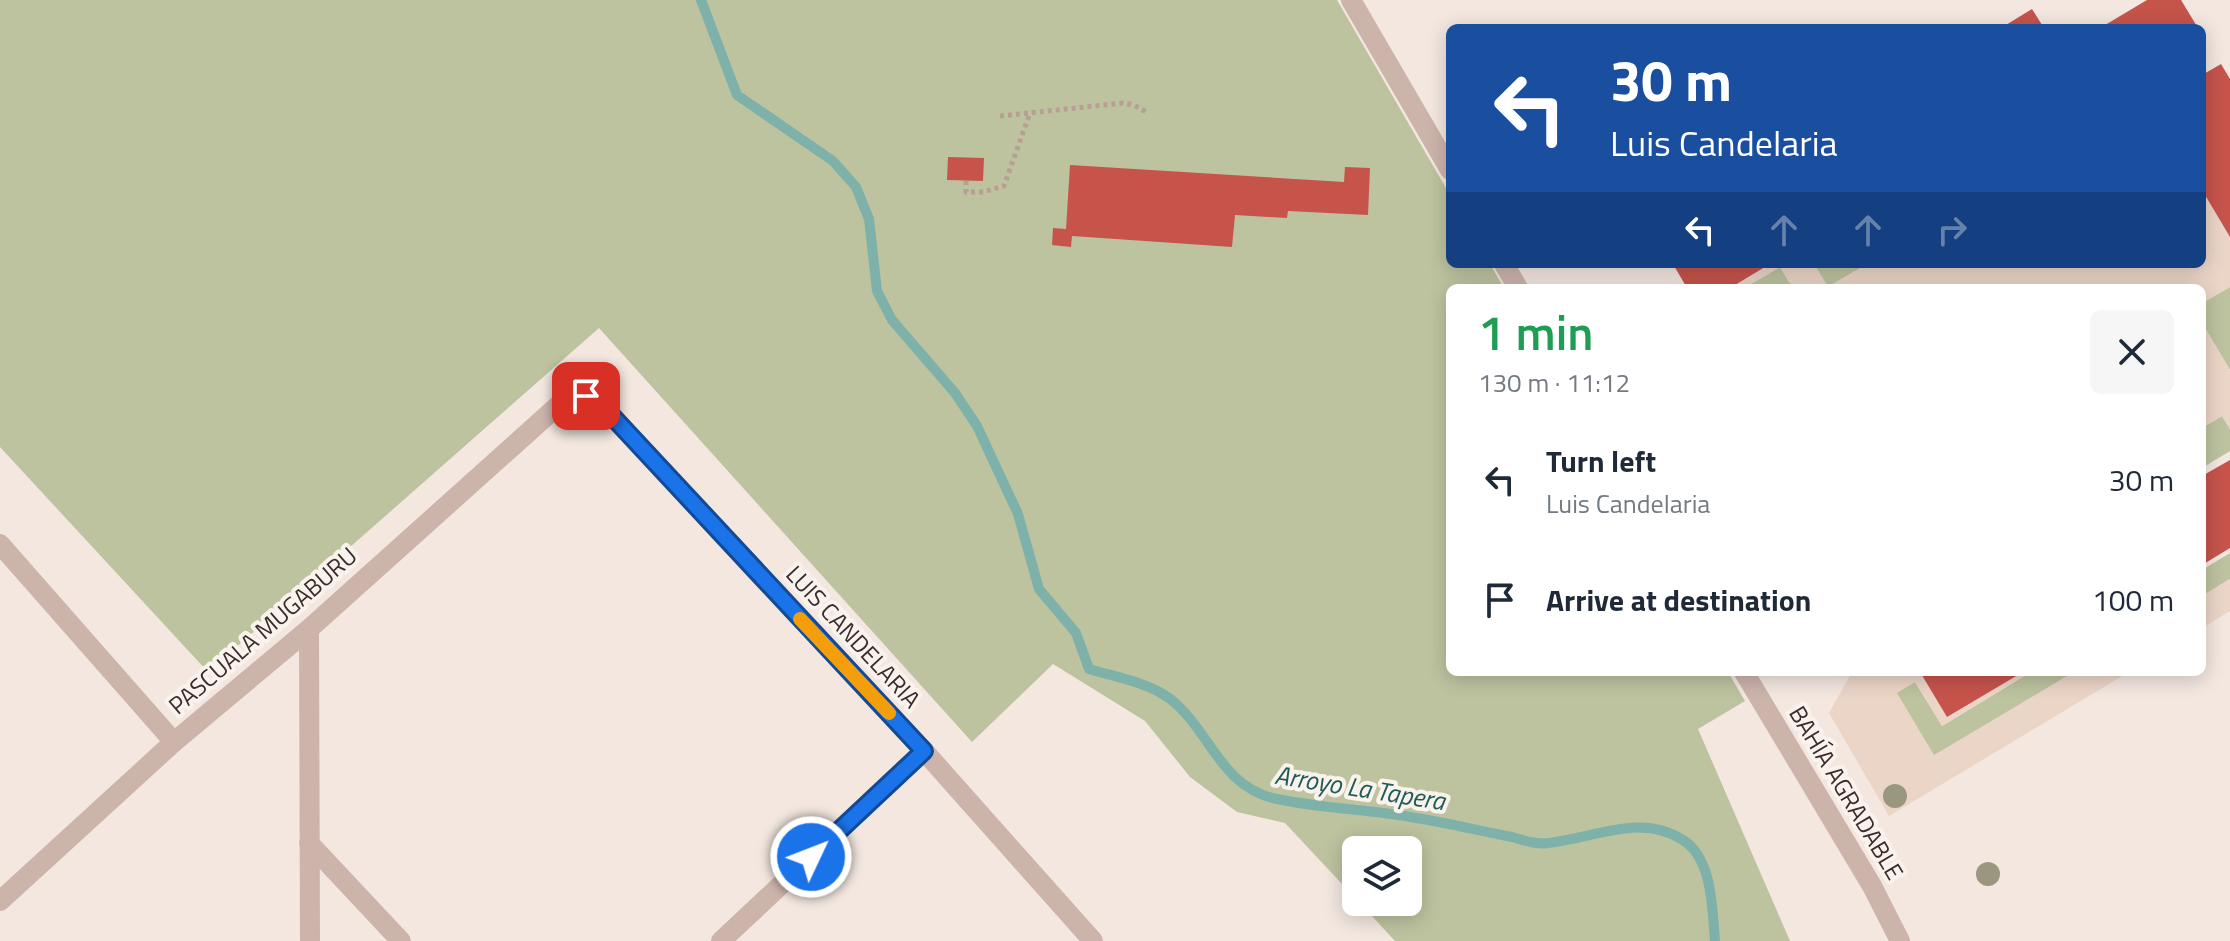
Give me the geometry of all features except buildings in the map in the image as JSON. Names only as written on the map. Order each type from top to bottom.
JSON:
[{"type":"street","points":[[1351,0],[1446,163]]},
{"type":"street","name":"LUIS CANDELARIA","points":[[562,402],[573,396],[586,396],[598,401],[924,751],[1093,941]]},
{"type":"street","name":"PASCUALA MUGABURU","points":[[0,901],[174,742],[309,629],[562,402]]},
{"type":"street","points":[[0,544],[174,742]]},
{"type":"street","points":[[309,629],[310,941]]},
{"type":"street","name":"BAHÍA AGRADABLE","points":[[1746,676],[1872,886],[1900,941]]},
{"type":"street","points":[[721,941],[924,751]]},
{"type":"street","points":[[309,843],[401,941]]},
{"type":"path","points":[[1000,116],[1123,103],[1148,113]]},
{"type":"path","points":[[966,181],[966,192],[983,192],[1004,186],[1030,113]]},
{"type":"green space","points":[[0,0],[1337,0],[1446,188],[1446,268],[1492,268],[1502,284],[1446,284],[1446,676],[1730,676],[1745,701],[1698,729],[1790,941],[1395,941],[1372,916],[1422,916],[1422,836],[1342,836],[1342,884],[1285,823],[1237,812],[1190,777],[1145,721],[1053,664],[972,742],[599,328],[208,672],[0,447]]},
{"type":"green space","points":[[1781,268],[1791,284],[1751,284]]},
{"type":"green space","points":[[1816,268],[1860,268],[1833,284],[1826,284]]},
{"type":"green space","points":[[2230,287],[2230,370],[2206,330],[2206,301]]},
{"type":"green space","points":[[2222,416],[2230,429],[2230,451],[2206,466],[2206,426]]},
{"type":"green space","points":[[2230,553],[2230,579],[2206,594],[2206,568]]},
{"type":"green space","points":[[2024,676],[2067,676],[1934,756],[1896,693],[1915,682],[1942,726]]},
{"type":"shaded area","points":[[2206,197],[2230,237],[2230,287],[2206,301],[2206,284],[1833,284],[1860,268],[2206,268]]},
{"type":"shaded area","points":[[1763,268],[1778,268],[1751,284],[1737,284]]},
{"type":"shaded area","points":[[1781,268],[1816,268],[1826,284],[1791,284]]},
{"type":"shaded area","points":[[2206,330],[2230,370],[2230,429],[2222,416],[2206,426]]},
{"type":"shaded area","points":[[2230,579],[2230,611],[2206,626],[2206,594]]},
{"type":"shaded area","points":[[1850,676],[1922,676],[1947,717],[2016,676],[2024,676],[1942,726],[1915,682],[1897,693],[1934,755],[2067,676],[2122,676],[1889,816],[1829,713]]},
{"type":"waterway","name":"Arroyo La Tapera","points":[[701,0],[737,95],[833,161],[856,187],[869,219],[877,291],[892,320],[955,393],[977,426],[1018,514],[1039,589],[1076,633],[1089,669],[1141,684],[1169,698],[1183,711],[1228,770],[1257,793],[1277,799],[1399,815],[1539,843],[1633,828],[1667,832],[1693,848],[1706,872],[1715,941]]},
{"type":"slow traffic","points":[[800,619],[889,713]]},
{"type":"route","points":[[586,396],[598,401],[924,751],[811,857]]}]
